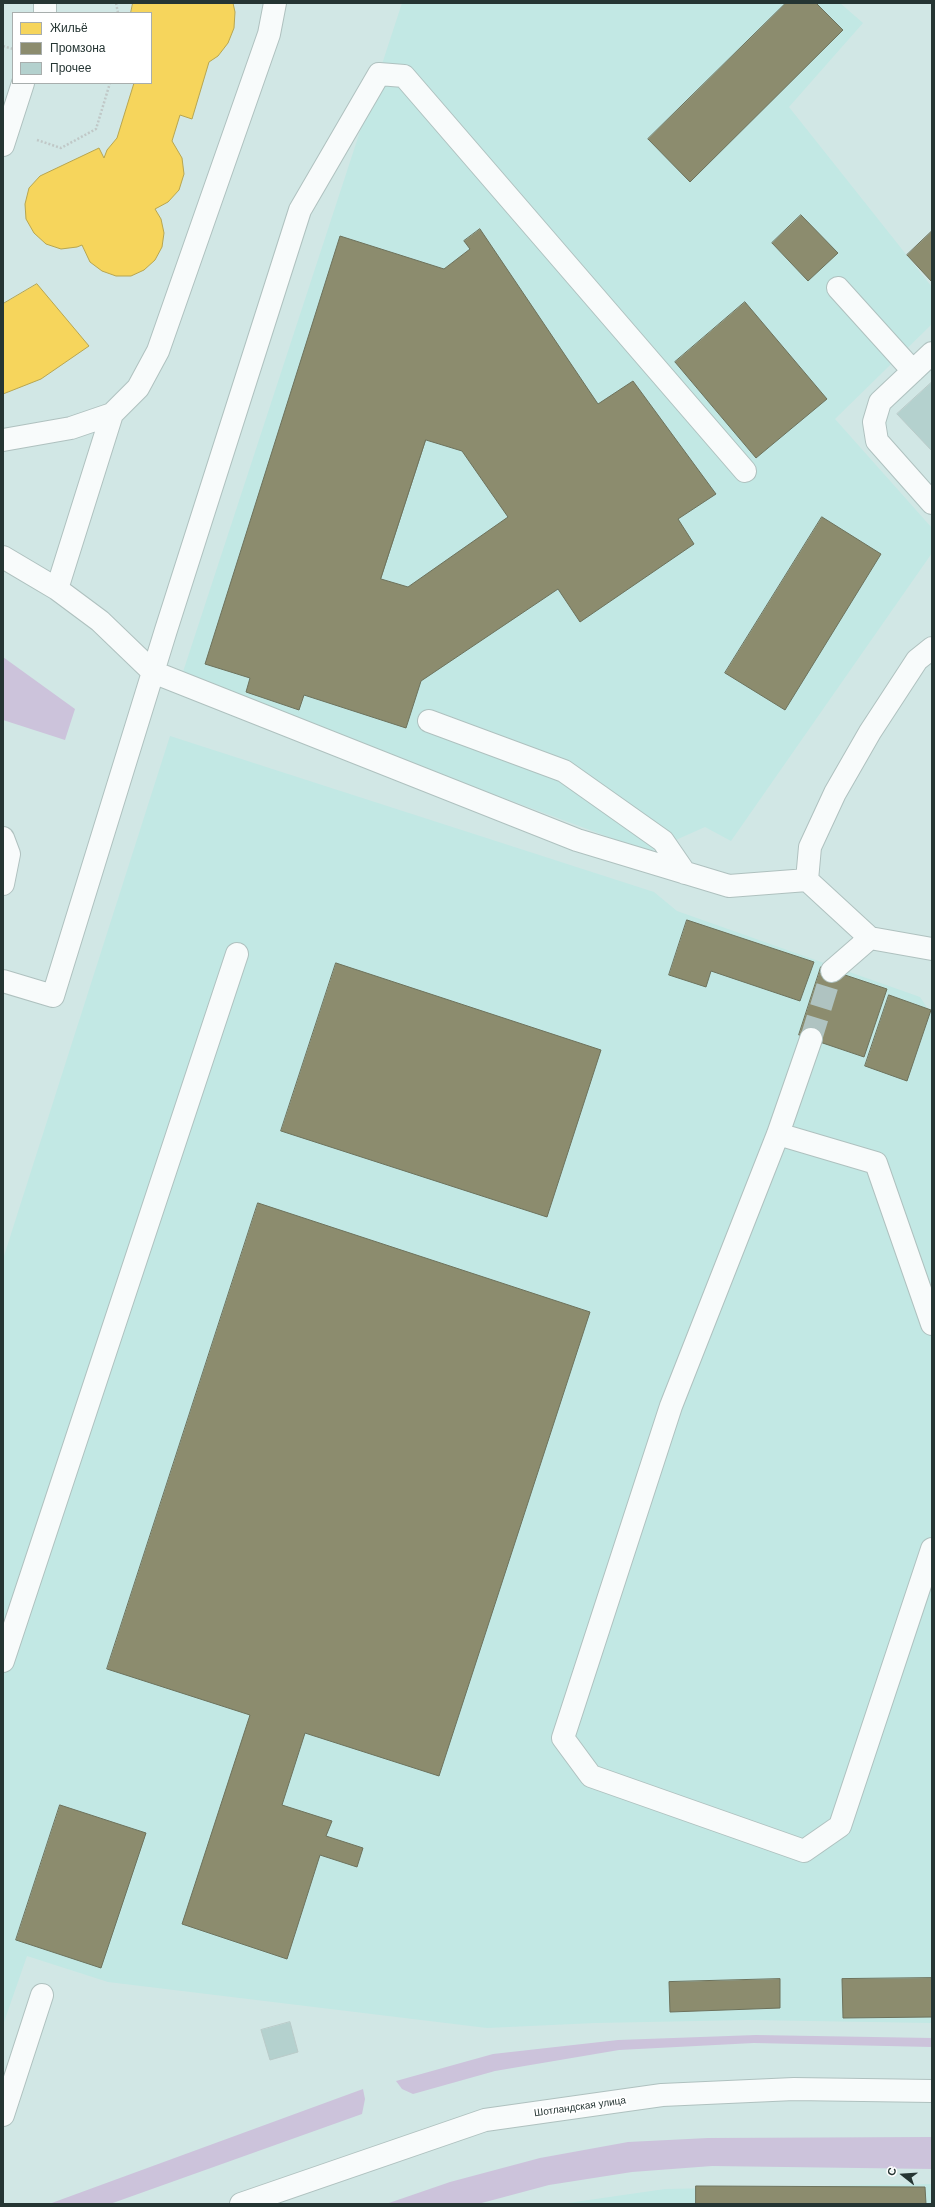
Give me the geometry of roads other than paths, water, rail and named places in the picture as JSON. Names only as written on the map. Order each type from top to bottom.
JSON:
[{"type":"street","points":[[3,440],[71,428],[112,414],[138,388],[158,351],[268,34],[275,3]]},
{"type":"street","points":[[3,981],[53,996],[153,672],[300,210],[379,74],[404,76],[745,471]]},
{"type":"street","points":[[5,138],[23,84]]},
{"type":"street","points":[[838,288],[913,371]]},
{"type":"street","points":[[932,353],[880,402],[874,422],[877,441],[932,503]]},
{"type":"street","points":[[57,589],[112,414]]},
{"type":"street","points":[[3,556],[57,589],[100,621],[153,672],[577,840],[729,886],[807,880],[870,938],[932,949]]},
{"type":"street","points":[[807,880],[810,847],[835,793],[870,732],[917,660],[932,648]]},
{"type":"street","points":[[428,721],[564,771],[663,840],[685,873]]},
{"type":"street","points":[[3,838],[8,854],[3,884]]},
{"type":"street","points":[[832,971],[870,938]]},
{"type":"street","points":[[3,1661],[237,954]]},
{"type":"street","points":[[811,1039],[778,1134],[671,1406],[563,1738],[591,1776],[804,1851],[840,1826],[932,1549]]},
{"type":"street","points":[[778,1134],[876,1164],[932,1324]]},
{"type":"street","points":[[3,2115],[42,1995]]},
{"type":"street","name":"Шотландская улица","points":[[242,2204],[486,2120],[662,2095],[794,2090],[932,2091]]},
{"type":"tunnel","points":[[811,1039],[832,971]]}]
